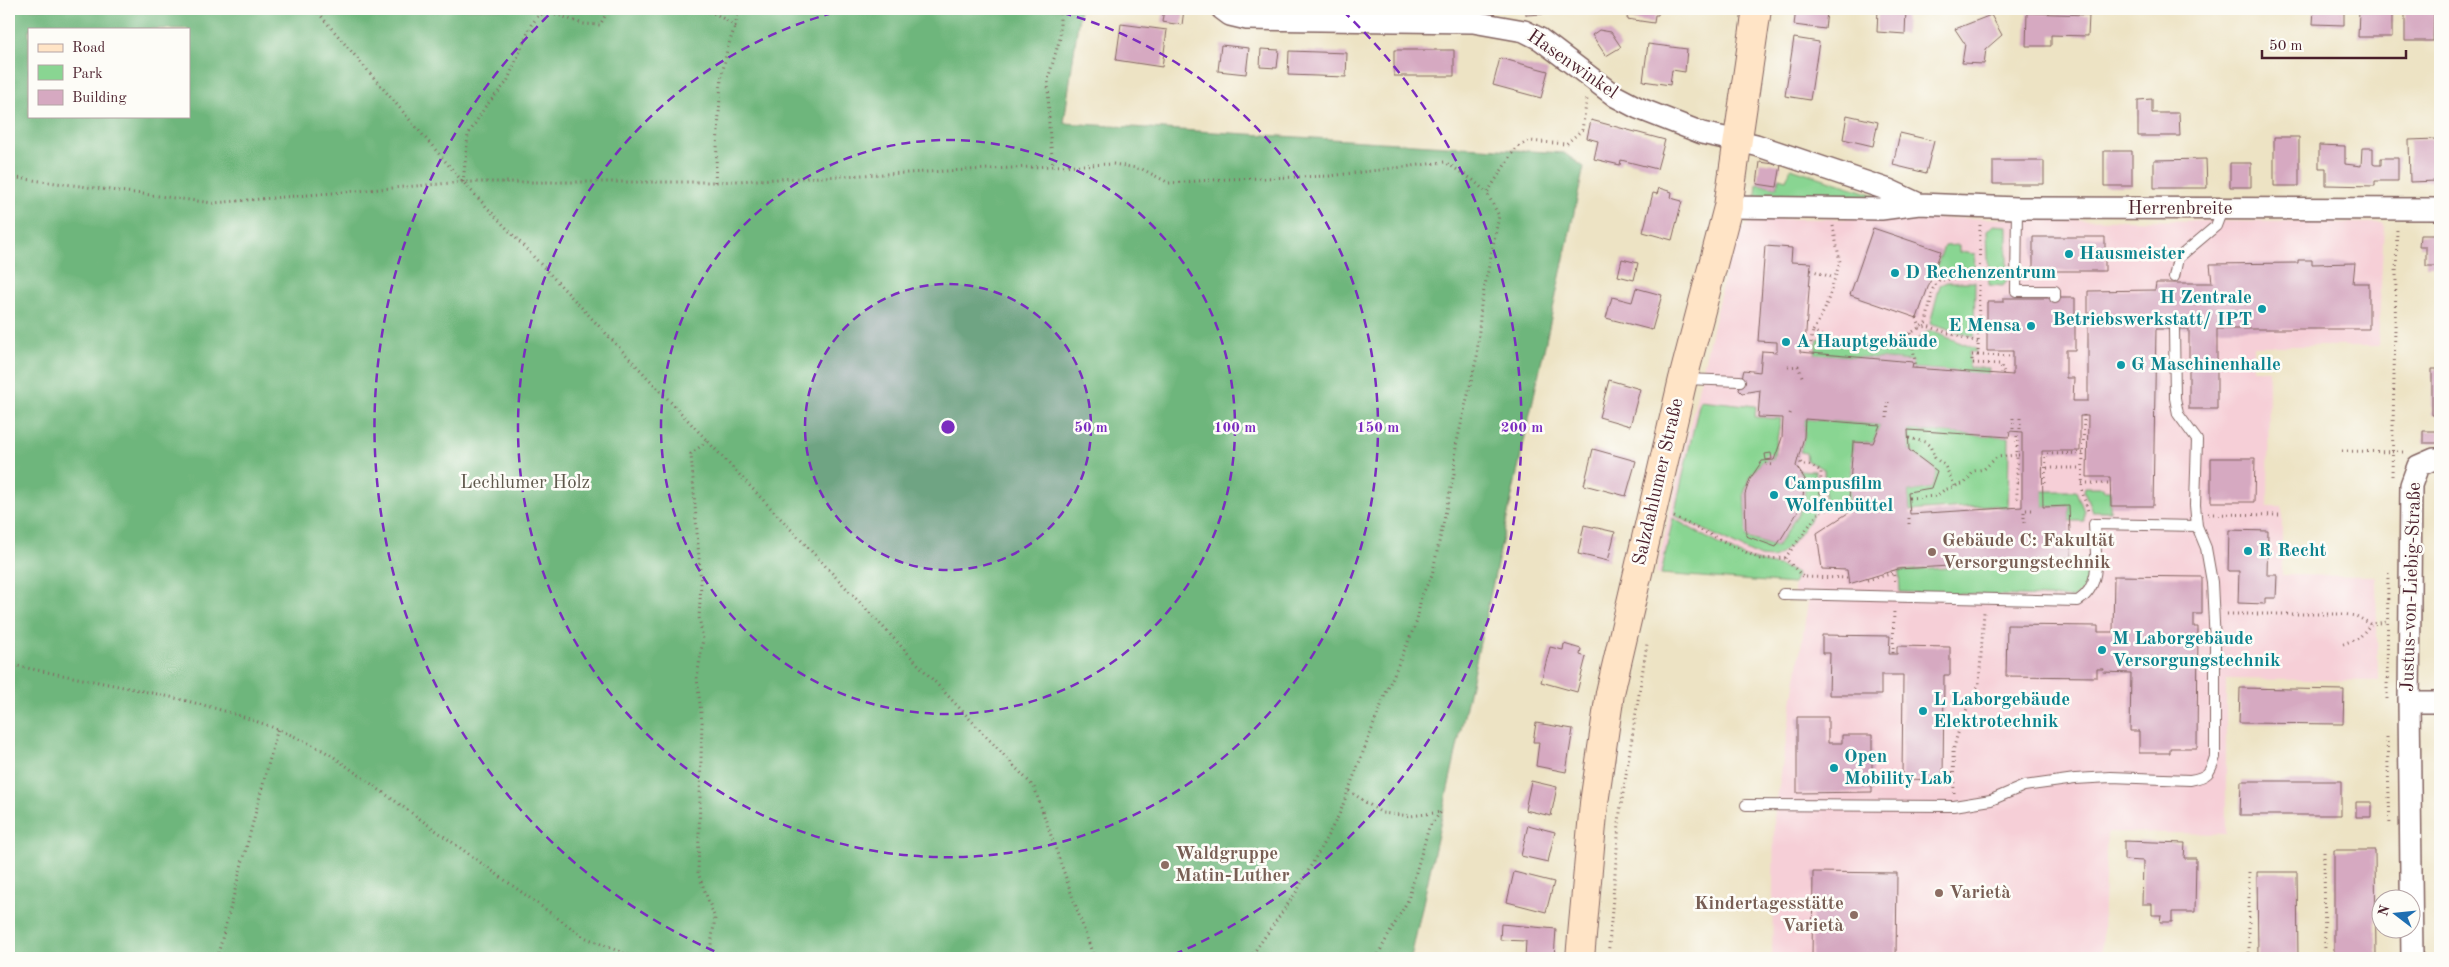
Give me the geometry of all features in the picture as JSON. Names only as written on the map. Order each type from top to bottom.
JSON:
[{"type":"main road","name":"Salzdahlumer Straße","points":[[1580,958],[1602,736],[1610,693],[1683,379],[1728,207],[1757,9]]},
{"type":"street","name":"Hasenwinkel","points":[[1222,9],[1230,15],[1246,19],[1473,22],[1524,31],[1540,39],[1615,96],[1638,108],[1702,133],[1739,141]]},
{"type":"street","name":"Herrenbreite","points":[[1739,141],[1889,190],[1919,204]]},
{"type":"street","name":"Herrenbreite","points":[[1728,207],[1881,209],[1919,204],[2017,208],[2222,210],[2440,209]]},
{"type":"street","name":"Justus-von-Liebig-Straße","points":[[2412,958],[2409,702],[2411,485],[2418,466],[2437,459]]},
{"type":"street","name":"Justus-von-Liebig-Straße","points":[[2409,702],[2440,702]]},
{"type":"lane","points":[[2017,208],[2016,291],[2055,291],[2055,298]]},
{"type":"lane","points":[[2174,277],[2178,258],[2216,226],[2222,210]]},
{"type":"lane","points":[[1746,805],[1954,806],[1991,800],[2024,786],[2075,779],[2111,777],[2190,780],[2203,778],[2210,771],[2215,757],[2212,582],[2206,548],[2197,526],[2195,505],[2197,440],[2178,414],[2175,398],[2174,329]]},
{"type":"lane","points":[[1683,379],[1740,381]]},
{"type":"lane","points":[[1783,594],[2078,601],[2086,596],[2093,587],[2096,577],[2091,525],[2197,526]]},
{"type":"path","points":[[315,9],[463,182],[1034,787],[1094,958]]},
{"type":"path","points":[[463,182],[468,135],[485,107],[508,82],[531,25],[538,15],[551,10],[583,24],[600,25],[609,9]]},
{"type":"path","points":[[698,9],[716,14],[735,26]]},
{"type":"path","points":[[715,182],[721,80],[738,9]]},
{"type":"path","points":[[1053,166],[1048,127],[1048,79],[1060,38],[1060,9]]},
{"type":"path","points":[[1487,194],[1516,148],[1529,141],[1566,144],[1582,130],[1587,97]]},
{"type":"path","points":[[9,177],[213,203],[463,182],[715,182],[1113,164],[1142,169],[1169,183],[1328,176],[1445,162],[1473,180],[1487,194],[1499,216],[1481,305],[1477,356],[1456,446],[1454,474],[1432,574],[1421,597],[1417,621],[1385,695],[1349,790],[1322,848],[1297,891],[1250,958]]},
{"type":"path","points":[[1978,355],[1980,207]]},
{"type":"path","points":[[1800,348],[1810,348],[1813,331],[1825,309],[1840,262],[1834,239]]},
{"type":"path","points":[[1810,270],[1834,278]]},
{"type":"path","points":[[1920,328],[1926,322],[1933,289],[1939,280],[1980,277]]},
{"type":"path","points":[[1917,318],[1920,328]]},
{"type":"path","points":[[1813,331],[1832,340],[1885,340],[1911,333],[1927,326],[1979,343]]},
{"type":"path","points":[[1911,333],[1916,368]]},
{"type":"path","points":[[2005,375],[2000,364],[1972,363],[1972,355],[2013,356]]},
{"type":"path","points":[[1788,366],[1798,366],[1803,379]]},
{"type":"path","points":[[1887,404],[1887,419]]},
{"type":"path","points":[[2013,415],[2013,428]]},
{"type":"path","points":[[2017,502],[2017,455],[2020,416]]},
{"type":"path","points":[[2084,416],[2082,491],[2088,512]]},
{"type":"path","points":[[1908,438],[1925,442],[1930,446],[1935,458],[1946,466],[1955,486]]},
{"type":"path","points":[[707,441],[691,454],[701,584],[699,617],[703,639],[697,678],[702,722],[698,872],[715,918],[709,958]]},
{"type":"path","points":[[2342,451],[2420,453],[2437,459]]},
{"type":"path","points":[[2045,484],[2044,468],[2046,454],[2084,453]]},
{"type":"path","points":[[1909,498],[1936,496],[1944,490],[1964,483],[1974,471],[1984,469],[1997,457],[2022,455]]},
{"type":"path","points":[[1786,558],[1820,511],[1821,471],[1802,464],[1798,458]]},
{"type":"path","points":[[1766,464],[1774,465]]},
{"type":"path","points":[[2044,468],[2082,468]]},
{"type":"path","points":[[2017,483],[2022,483]]},
{"type":"path","points":[[2082,483],[2110,483]]},
{"type":"path","points":[[1654,506],[1760,559],[1786,558]]},
{"type":"path","points":[[1820,511],[1849,507]]},
{"type":"path","points":[[2024,523],[2025,511],[2034,510]]},
{"type":"path","points":[[2208,514],[2282,515]]},
{"type":"path","points":[[1908,518],[1909,527]]},
{"type":"path","points":[[1786,558],[1803,577],[1848,578]]},
{"type":"path","points":[[1893,570],[1894,577]]},
{"type":"path","points":[[1954,806],[1954,751],[1971,697],[1979,684],[1985,599]]},
{"type":"path","points":[[2214,614],[2343,614],[2356,616],[2371,624]]},
{"type":"path","points":[[1893,654],[1894,616]]},
{"type":"path","points":[[2343,644],[2359,638],[2371,624],[2379,621],[2409,622]]},
{"type":"path","points":[[9,664],[185,700],[278,728],[331,755],[584,937],[635,958]]},
{"type":"path","points":[[218,958],[278,728]]},
{"type":"path","points":[[1349,790],[1382,813],[1411,816],[1441,812],[1429,827],[1408,900],[1376,958]]},
{"type":"path","points":[[2324,852],[2325,958]]},
{"type":"path","points":[[2249,872],[2249,958]]},
{"type":"shaded area","points":[[1956,218],[2384,223],[2378,346],[2253,346],[2253,370],[2269,370],[2268,507],[2282,507],[2282,575],[2376,576],[2378,681],[2226,679],[2226,834],[2107,832],[2102,955],[1997,958],[1772,958],[1774,818],[1809,596],[1794,595],[1794,584],[1656,574],[1731,246],[1738,231],[1754,219]]},
{"type":"green space","name":"Lechlumer Holz","points":[[9,9],[1080,9],[1064,123],[1564,153],[1584,167],[1411,958],[9,958]]},
{"type":"green space","points":[[1791,168],[1874,195],[1875,199],[1755,205],[1757,184],[1777,187],[1779,178],[1786,180]]},
{"type":"green space","points":[[1993,225],[2007,226],[2007,281],[2003,286],[1989,285],[1987,231]]},
{"type":"green space","points":[[1959,245],[1959,252],[1975,254],[1974,271],[1970,274],[1934,274],[1944,246]]},
{"type":"green space","points":[[1947,282],[1975,282],[1974,337],[1930,323],[1940,285]]},
{"type":"green space","points":[[1929,330],[1976,349],[1976,352],[1969,352],[1969,368],[1989,368],[1988,374],[1912,368],[1913,361],[1815,354],[1818,338],[1839,343],[1865,342],[1899,349],[1919,339]]},
{"type":"green space","points":[[1700,400],[1756,406],[1755,417],[1781,419],[1773,460],[1762,461],[1749,478],[1744,494],[1747,538],[1777,547],[1803,506],[1806,478],[1798,470],[1815,471],[1818,490],[1817,502],[1812,516],[1794,541],[1775,557],[1760,557],[1674,515]]},
{"type":"green space","points":[[1805,419],[1880,425],[1873,443],[1853,442],[1849,502],[1825,503],[1824,469],[1807,461],[1806,453],[1800,452],[1804,437]]},
{"type":"green space","points":[[1908,430],[2009,437],[2008,508],[1992,505],[1910,511],[1908,492],[1931,488],[1937,471],[1909,450]]},
{"type":"green space","points":[[2085,487],[2103,487],[2104,490],[2110,490],[2110,511],[2092,511],[2084,491]]},
{"type":"green space","points":[[2042,491],[2076,491],[2084,511],[2084,521],[2069,521],[2069,506],[2043,507]]},
{"type":"green space","points":[[1673,518],[1734,552],[1761,563],[1782,567],[1791,571],[1796,574],[1794,584],[1661,574]]},
{"type":"green space","points":[[2093,559],[2092,577],[2084,589],[2074,598],[1900,592],[1899,571]]},
{"type":"building","points":[[1164,9],[1184,9],[1182,25],[1162,22]]},
{"type":"building","points":[[1526,9],[1543,9],[1543,14],[1526,15]]},
{"type":"building","points":[[1620,9],[1659,9],[1658,15],[1655,15],[1654,23],[1627,19],[1628,11]]},
{"type":"building","points":[[1796,9],[1822,9],[1822,12],[1827,12],[1825,29],[1794,25]]},
{"type":"building","points":[[1878,9],[1906,9],[1905,34],[1877,32]]},
{"type":"building","points":[[2208,9],[2208,11],[2182,10]]},
{"type":"building","points":[[2314,9],[2344,9],[2344,25],[2313,24]]},
{"type":"building","points":[[2359,9],[2392,9],[2392,37],[2358,37]]},
{"type":"building","points":[[2405,9],[2434,9],[2433,41],[2405,41]]},
{"type":"building","points":[[2027,13],[2089,15],[2088,36],[2051,35],[2051,46],[2026,46]]},
{"type":"building","points":[[1991,15],[2002,35],[1986,49],[1984,64],[1962,63],[1965,44],[1955,29]]},
{"type":"building","points":[[1121,24],[1167,30],[1162,67],[1116,60]]},
{"type":"building","points":[[1599,30],[1611,32],[1621,47],[1606,56],[1592,35]]},
{"type":"building","points":[[1794,38],[1819,42],[1810,100],[1785,96]]},
{"type":"building","points":[[1648,44],[1687,49],[1685,72],[1672,70],[1670,85],[1643,81]]},
{"type":"building","points":[[1221,45],[1249,48],[1246,74],[1218,71]]},
{"type":"building","points":[[1261,49],[1279,50],[1277,68],[1260,67]]},
{"type":"building","points":[[1394,50],[1454,50],[1454,76],[1394,76]]},
{"type":"building","points":[[1289,51],[1347,53],[1346,77],[1288,75]]},
{"type":"building","points":[[1500,58],[1548,71],[1541,98],[1493,85]]},
{"type":"building","points":[[2152,99],[2152,113],[2179,113],[2180,136],[2138,136],[2138,100]]},
{"type":"building","points":[[1847,115],[1878,122],[1873,146],[1843,139]]},
{"type":"building","points":[[1591,120],[1665,140],[1657,169],[1621,160],[1620,165],[1594,159],[1598,141],[1587,138]]},
{"type":"building","points":[[1900,133],[1934,141],[1926,173],[1893,165]]},
{"type":"building","points":[[2274,137],[2299,137],[2299,186],[2274,186]]},
{"type":"building","points":[[2436,139],[2437,181],[2410,182],[2409,140]]},
{"type":"building","points":[[2319,145],[2345,146],[2345,164],[2361,166],[2362,148],[2373,148],[2373,164],[2375,165],[2381,165],[2381,158],[2398,158],[2398,181],[2375,181],[2375,186],[2326,185],[2326,168],[2319,168]]},
{"type":"building","points":[[2104,151],[2132,151],[2132,186],[2104,186]]},
{"type":"building","points":[[2206,159],[2207,188],[2154,188],[2154,160]]},
{"type":"building","points":[[1993,161],[2044,161],[2044,184],[1993,184]]},
{"type":"building","points":[[1760,162],[1781,165],[1777,187],[1757,184]]},
{"type":"building","points":[[2230,163],[2251,163],[2251,187],[2230,187]]},
{"type":"building","points":[[1659,188],[1672,192],[1671,198],[1682,201],[1672,240],[1643,232],[1653,193],[1657,194]]},
{"type":"building","name":"D Rechenzentrum","points":[[1873,228],[1941,251],[1917,318],[1850,295]]},
{"type":"building","points":[[2420,235],[2440,235],[2440,266],[2426,266],[2426,247],[2419,247]]},
{"type":"building","name":"Hausmeister","points":[[2033,237],[2105,237],[2105,271],[2033,271]]},
{"type":"building","points":[[1765,246],[1792,248],[1791,262],[1811,263],[1805,345],[1800,344],[1800,352],[1913,362],[1912,368],[2013,375],[2013,351],[1987,351],[1987,302],[2003,302],[2003,298],[2075,298],[2075,350],[2066,350],[2066,378],[2074,378],[2073,401],[2088,401],[2088,291],[2155,290],[2156,283],[2212,283],[2210,264],[2298,263],[2298,260],[2312,260],[2312,264],[2355,263],[2353,283],[2369,283],[2369,329],[2217,329],[2217,409],[2189,409],[2189,329],[2156,329],[2153,506],[2111,506],[2110,477],[2087,477],[2088,416],[2080,416],[2080,451],[2042,451],[2043,507],[2069,506],[2071,559],[1898,569],[1849,584],[1847,570],[1822,569],[1817,533],[1848,513],[1853,442],[1873,443],[1880,425],[1805,419],[1804,437],[1796,466],[1805,479],[1802,505],[1776,547],[1746,536],[1745,494],[1750,479],[1762,461],[1774,460],[1782,438],[1783,418],[1758,417],[1760,390],[1742,393],[1739,390],[1744,370],[1760,372],[1762,351],[1777,352],[1777,342],[1758,341]],"holes":[[[1908,430],[2009,437],[2010,431],[2022,432],[2022,507],[1910,514],[1908,492],[1931,488],[1937,471],[1909,450]]]},
{"type":"building","points":[[1622,259],[1638,263],[1634,280],[1618,276]]},
{"type":"building","points":[[1636,288],[1662,295],[1652,330],[1606,318],[1612,297],[1632,302]]},
{"type":"building","points":[[2432,369],[2440,369],[2440,415],[2432,415]]},
{"type":"building","points":[[1609,380],[1640,389],[1630,426],[1599,417]]},
{"type":"building","points":[[2423,431],[2440,431],[2440,443],[2423,443]]},
{"type":"building","points":[[1593,449],[1636,461],[1626,496],[1584,485]]},
{"type":"building","points":[[1771,453],[1772,459],[1766,460],[1765,454]]},
{"type":"building","points":[[2211,458],[2255,458],[2254,502],[2211,502]]},
{"type":"building","points":[[1584,525],[1615,532],[1608,561],[1578,554]]},
{"type":"building","name":"R Recht","points":[[2229,530],[2268,531],[2267,575],[2277,575],[2276,598],[2265,598],[2265,604],[2238,603],[2239,571],[2228,571]]},
{"type":"building","name":"M Laborgebäude Versorgungstechnik","points":[[2114,576],[2202,577],[2202,614],[2194,614],[2194,627],[2198,627],[2197,748],[2170,748],[2170,753],[2139,753],[2139,731],[2130,731],[2131,673],[2103,672],[2104,669],[2097,669],[2097,677],[2006,676],[2007,625],[2098,626],[2098,632],[2113,632]]},
{"type":"building","name":"L Laborgebäude Elektrotechnik","points":[[1822,635],[1890,636],[1889,654],[1897,654],[1897,646],[1950,647],[1950,675],[1944,675],[1943,780],[1902,779],[1903,675],[1881,675],[1881,695],[1829,695],[1830,653],[1822,653]]},
{"type":"building","points":[[1564,644],[1581,649],[1580,655],[1586,657],[1577,692],[1541,682],[1550,647],[1563,650]]},
{"type":"building","points":[[2240,688],[2344,690],[2343,724],[2239,723]]},
{"type":"building","name":"Open Mobility Lab","points":[[1797,717],[1828,717],[1828,743],[1842,743],[1842,735],[1872,735],[1872,792],[1797,793]]},
{"type":"building","points":[[1536,723],[1573,729],[1566,772],[1536,766],[1539,742],[1533,742]]},
{"type":"building","points":[[1531,781],[1557,787],[1551,816],[1525,810]]},
{"type":"building","points":[[2241,781],[2341,781],[2341,815],[2240,815]]},
{"type":"building","points":[[2356,802],[2372,802],[2372,817],[2356,817]]},
{"type":"building","points":[[1528,825],[1555,832],[1548,862],[1521,856]]},
{"type":"building","points":[[2124,841],[2185,843],[2184,858],[2196,858],[2195,912],[2172,912],[2172,922],[2160,922],[2161,915],[2152,915],[2152,904],[2142,904],[2143,861],[2124,860]]},
{"type":"building","points":[[2334,850],[2375,850],[2375,890],[2372,890],[2372,940],[2376,940],[2376,957],[2334,957]]},
{"type":"building","points":[[1514,872],[1554,882],[1546,912],[1507,902]]},
{"type":"building","name":"Kindertagesstätte Varietà","points":[[1813,872],[1897,873],[1896,958],[1812,958]]},
{"type":"building","points":[[2257,872],[2297,872],[2298,958],[2258,958]]},
{"type":"building","points":[[1501,924],[1556,929],[1554,958],[1525,958],[1526,941],[1500,940]]},
{"type":"place","name":"Hausmeister","points":[[2069,254]]},
{"type":"place","name":"D Rechenzentrum","points":[[1895,273]]},
{"type":"place","name":"H Zentrale Betriebswerkstatt/ IPT","points":[[2262,309]]},
{"type":"place","name":"E Mensa","points":[[2031,326]]},
{"type":"place","name":"A Hauptgebäude","points":[[1786,342]]},
{"type":"place","name":"G Maschinenhalle","points":[[2121,365]]},
{"type":"place","name":"Campusfilm Wolfenbüttel","points":[[1774,495]]},
{"type":"place","name":"R Recht","points":[[2248,551]]},
{"type":"place","name":"Gebäude C: Fakultät Versorgungstechnik","points":[[1932,552]]},
{"type":"place","name":"M Laborgebäude Versorgungstechnik","points":[[2102,650]]},
{"type":"place","name":"L Laborgebäude Elektrotechnik","points":[[1923,711]]},
{"type":"place","name":"Open Mobility Lab","points":[[1834,768]]},
{"type":"place","name":"Waldgruppe Matin-Luther","points":[[1165,865]]},
{"type":"place","name":"Varietà","points":[[1939,893]]},
{"type":"place","name":"Kindertagesstätte Varietà","points":[[1854,915]]}]
